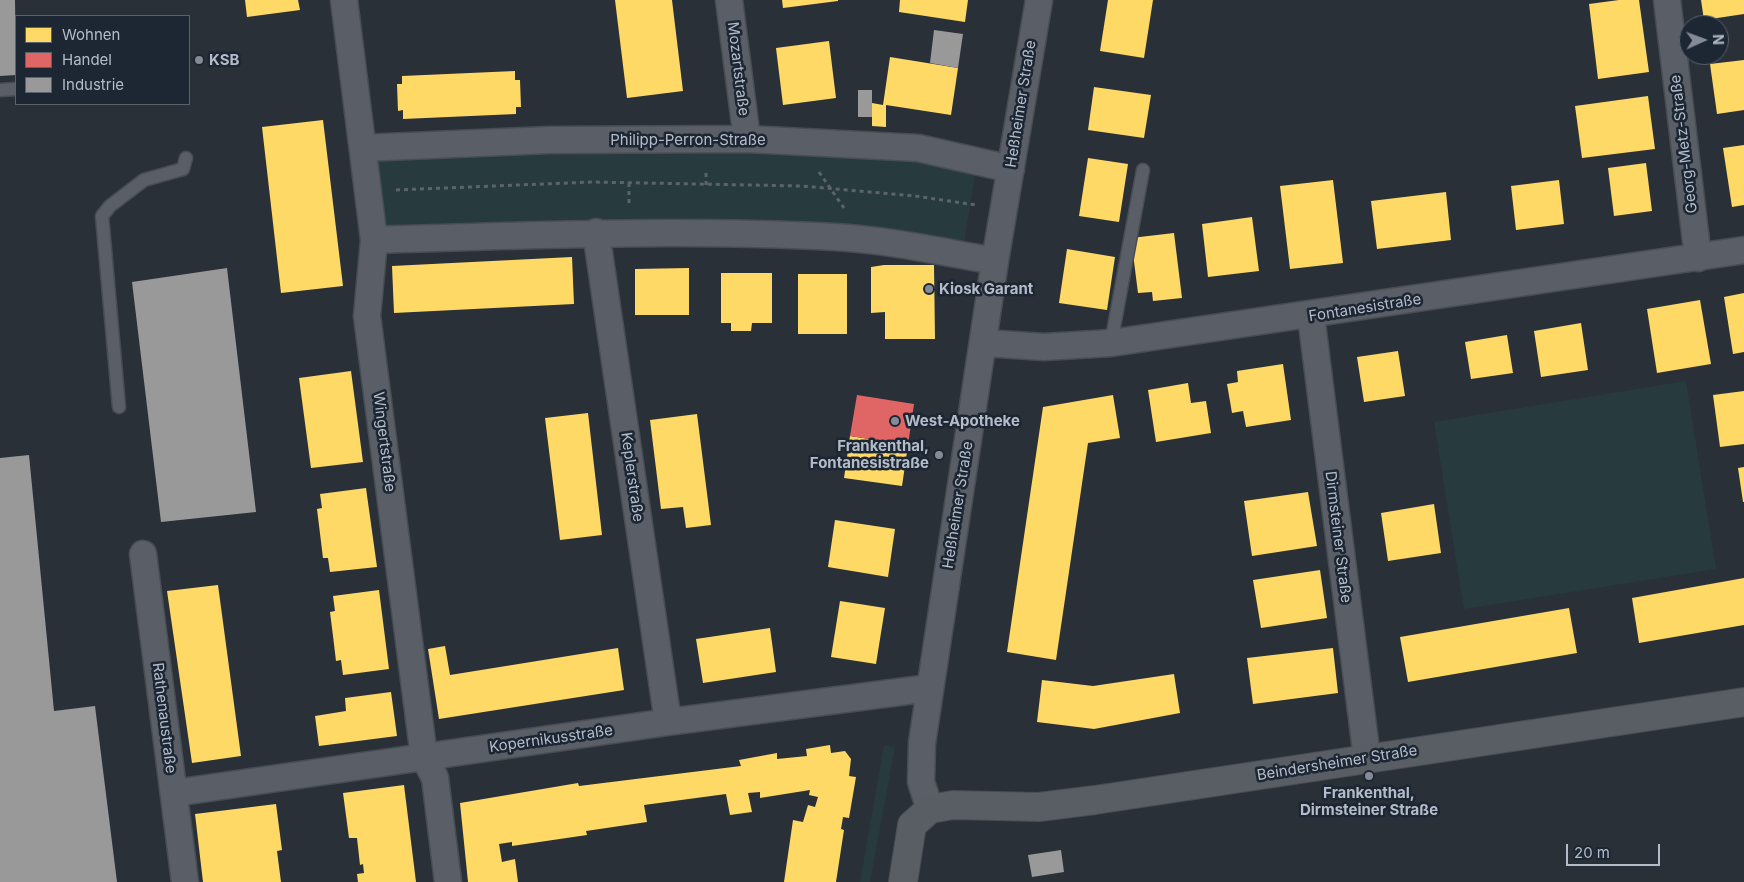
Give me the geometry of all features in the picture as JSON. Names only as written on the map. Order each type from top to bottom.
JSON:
[{"type":"street","name":"Wingertstraße","points":[[344,0],[374,240],[367,316],[424,757],[435,778],[448,882]]},
{"type":"street","name":"Mozartstraße","points":[[730,0],[747,139]]},
{"type":"street","name":"Heßheimer Straße","points":[[930,809],[921,776],[922,742],[1010,169],[1039,0]]},
{"type":"street","name":"Georg-Metz-Straße","points":[[1667,0],[1698,258]]},
{"type":"street","name":"Philipp-Perron-Straße","points":[[363,148],[549,140],[747,139],[918,148],[1010,169]]},
{"type":"street","points":[[374,240],[596,232],[836,238],[996,261]]},
{"type":"street","name":"Keplerstraße","points":[[596,232],[668,722]]},
{"type":"street","name":"Fontanesistraße","points":[[984,343],[1044,347],[1112,344],[1311,316],[1744,250]]},
{"type":"street","name":"Dirmsteiner Straße","points":[[1311,316],[1367,758]]},
{"type":"street","name":"Rathenaustraße","points":[[143,554],[185,882]]},
{"type":"street","name":"Kopernikusstraße","points":[[174,793],[668,722],[930,688]]},
{"type":"street","name":"Beindersheimer Straße","points":[[930,809],[954,804],[1039,807],[1744,702]]},
{"type":"street","points":[[903,882],[912,825],[930,809]]},
{"type":"lane","points":[[0,90],[15,89]]},
{"type":"lane","points":[[119,407],[102,216],[110,206],[144,180],[183,169],[186,158]]},
{"type":"lane","points":[[1112,344],[1143,170]]},
{"type":"path","points":[[800,142],[869,242]]},
{"type":"path","points":[[368,191],[592,182],[830,188],[915,196],[1004,208]]},
{"type":"green space","points":[[737,147],[918,157],[976,167],[963,251],[383,233],[374,155]]},
{"type":"green space","points":[[1686,381],[1716,569],[1464,609],[1434,422]]},
{"type":"green space","points":[[884,745],[895,747],[870,882],[860,882]]},
{"type":"building: Wohnen","points":[[245,0],[298,0],[300,10],[247,17]]},
{"type":"building: Wohnen","points":[[615,0],[672,0],[683,91],[627,98]]},
{"type":"building: Wohnen","points":[[782,0],[838,0],[838,1],[783,8]]},
{"type":"building: Wohnen","points":[[900,0],[968,0],[965,22],[899,12]]},
{"type":"building: Wohnen","points":[[1108,0],[1153,0],[1144,58],[1100,51]]},
{"type":"building: Wohnen","points":[[1619,0],[1639,0],[1649,72],[1598,79],[1589,4]]},
{"type":"building: Wohnen","points":[[1701,0],[1744,0],[1744,14],[1729,16],[1703,15]]},
{"type":"building: Wohnen","points":[[829,41],[836,98],[783,105],[776,48]]},
{"type":"building: Wohnen","points":[[890,57],[958,68],[951,115],[886,105],[886,127],[872,126],[872,103],[883,105]]},
{"type":"building: Wohnen","points":[[1744,60],[1744,110],[1717,114],[1710,65],[1729,65],[1729,62]]},
{"type":"building: Wohnen","points":[[515,71],[515,80],[520,80],[521,107],[516,107],[516,114],[403,119],[403,110],[398,111],[397,84],[402,84],[402,76]]},
{"type":"building: Wohnen","points":[[1094,87],[1151,95],[1144,138],[1088,130]]},
{"type":"building: Wohnen","points":[[1648,96],[1655,149],[1582,158],[1575,106]]},
{"type":"building: Wohnen","points":[[323,120],[343,286],[281,293],[262,127]]},
{"type":"building: Wohnen","points":[[1744,145],[1744,205],[1732,207],[1723,148]]},
{"type":"building: Wohnen","points":[[1088,158],[1128,164],[1119,222],[1079,216]]},
{"type":"building: Wohnen","points":[[1646,163],[1652,211],[1614,216],[1608,168]]},
{"type":"building: Wohnen","points":[[1333,180],[1343,263],[1290,269],[1280,186]]},
{"type":"building: Wohnen","points":[[1559,180],[1564,224],[1516,230],[1511,186]]},
{"type":"building: Wohnen","points":[[1446,192],[1451,240],[1377,249],[1371,201]]},
{"type":"building: Wohnen","points":[[1252,217],[1259,271],[1208,277],[1202,224]]},
{"type":"building: Wohnen","points":[[1174,233],[1182,298],[1153,301],[1152,292],[1138,293],[1131,238]]},
{"type":"building: Wohnen","points":[[1067,249],[1115,257],[1107,310],[1059,303]]},
{"type":"building: Wohnen","points":[[572,257],[574,304],[394,313],[392,266]]},
{"type":"building: Wohnen","points":[[884,265],[934,265],[935,339],[885,339],[885,312],[871,313],[871,267]]},
{"type":"building: Wohnen","points":[[689,268],[689,315],[635,315],[635,269]]},
{"type":"building: Wohnen","points":[[721,273],[772,273],[772,323],[752,323],[751,331],[731,331],[731,323],[721,323]]},
{"type":"building: Wohnen","points":[[798,274],[847,274],[847,334],[798,334]]},
{"type":"building: Wohnen","points":[[1744,293],[1744,352],[1733,354],[1724,297]]},
{"type":"building: Wohnen","points":[[1700,300],[1711,364],[1657,373],[1647,309]]},
{"type":"building: Wohnen","points":[[1581,323],[1588,370],[1541,377],[1534,331]]},
{"type":"building: Wohnen","points":[[1507,335],[1513,373],[1471,379],[1465,342]]},
{"type":"building: Wohnen","points":[[1398,351],[1405,396],[1364,402],[1357,357]]},
{"type":"building: Wohnen","points":[[1283,364],[1291,420],[1246,427],[1243,411],[1232,413],[1227,384],[1238,382],[1237,371]]},
{"type":"building: Wohnen","points":[[351,371],[363,462],[311,468],[299,378]]},
{"type":"building: Wohnen","points":[[1188,383],[1191,403],[1206,401],[1211,433],[1156,442],[1148,390]]},
{"type":"building: Wohnen","points":[[1744,391],[1744,444],[1720,447],[1713,395]]},
{"type":"building: Wohnen","points":[[1113,395],[1120,438],[1088,443],[1056,660],[1007,652],[1043,407]]},
{"type":"building: Wohnen","points":[[588,413],[602,535],[560,540],[545,418]]},
{"type":"building: Wohnen","points":[[697,414],[711,525],[686,528],[683,507],[661,509],[650,420]]},
{"type":"building: Wohnen","points":[[850,436],[908,445],[902,486],[844,478]]},
{"type":"building: Wohnen","points":[[1744,467],[1744,502],[1743,502],[1738,468]]},
{"type":"building: Wohnen","points":[[366,488],[377,567],[330,572],[328,558],[323,558],[317,509],[322,508],[320,494]]},
{"type":"building: Wohnen","points":[[1308,492],[1317,546],[1252,556],[1244,501]]},
{"type":"building: Wohnen","points":[[1434,504],[1441,553],[1388,561],[1381,513]]},
{"type":"building: Wohnen","points":[[835,520],[895,529],[888,577],[828,567]]},
{"type":"building: Wohnen","points":[[1320,570],[1327,618],[1261,628],[1253,580]]},
{"type":"building: Wohnen","points":[[1744,578],[1744,625],[1639,643],[1632,598]]},
{"type":"building: Wohnen","points":[[218,585],[241,756],[192,763],[167,591]]},
{"type":"building: Wohnen","points":[[379,590],[389,669],[343,675],[341,660],[336,661],[330,612],[335,611],[333,596]]},
{"type":"building: Wohnen","points":[[840,601],[885,608],[876,664],[831,657]]},
{"type":"building: Wohnen","points":[[1569,608],[1577,653],[1408,682],[1400,637]]},
{"type":"building: Wohnen","points":[[770,628],[776,672],[703,683],[696,639]]},
{"type":"building: Wohnen","points":[[445,646],[450,675],[618,648],[624,690],[439,719],[428,649]]},
{"type":"building: Wohnen","points":[[1333,648],[1338,693],[1253,704],[1247,658]]},
{"type":"building: Wohnen","points":[[1174,674],[1180,713],[1094,729],[1037,722],[1042,680],[1093,686]]},
{"type":"building: Wohnen","points":[[391,692],[397,736],[319,746],[315,716],[346,711],[345,698]]},
{"type":"building: Wohnen","points":[[830,745],[831,753],[845,751],[851,759],[849,776],[856,777],[849,818],[843,817],[841,829],[844,830],[836,882],[784,882],[793,820],[803,822],[808,805],[815,807],[818,797],[809,795],[810,790],[760,798],[760,792],[748,793],[752,812],[730,815],[726,794],[644,805],[647,822],[586,831],[587,835],[512,846],[512,842],[499,844],[502,862],[515,859],[518,882],[468,882],[460,803],[578,783],[579,786],[741,766],[739,760],[777,753],[777,759],[807,756],[806,749]]},
{"type":"building: Wohnen","points":[[404,785],[416,882],[358,882],[357,874],[364,873],[363,864],[360,865],[357,838],[349,838],[343,793]]},
{"type":"building: Wohnen","points":[[276,804],[282,850],[277,851],[281,882],[203,882],[195,814]]},
{"type":"building: Handel","points":[[857,395],[914,404],[908,445],[850,436]]},
{"type":"building: Industrie","points":[[0,0],[15,0],[15,75],[0,76]]},
{"type":"building: Industrie","points":[[934,30],[963,34],[958,68],[930,63]]},
{"type":"building: Industrie","points":[[858,90],[872,90],[872,117],[858,117]]},
{"type":"building: Industrie","points":[[227,268],[256,512],[161,522],[132,282]]},
{"type":"building: Industrie","points":[[29,455],[54,711],[95,706],[117,882],[0,882],[0,458]]},
{"type":"building: Industrie","points":[[1061,850],[1064,872],[1032,877],[1028,855]]},
{"type":"place","name":"KSB","points":[[199,60]]},
{"type":"place","name":"Kiosk Garant","points":[[929,289]]},
{"type":"place","name":"West-Apotheke","points":[[895,421]]},
{"type":"place","name":"Frankenthal, Fontanesistraße","points":[[939,455]]},
{"type":"place","name":"Frankenthal, Dirmsteiner Straße","points":[[1369,776]]}]
